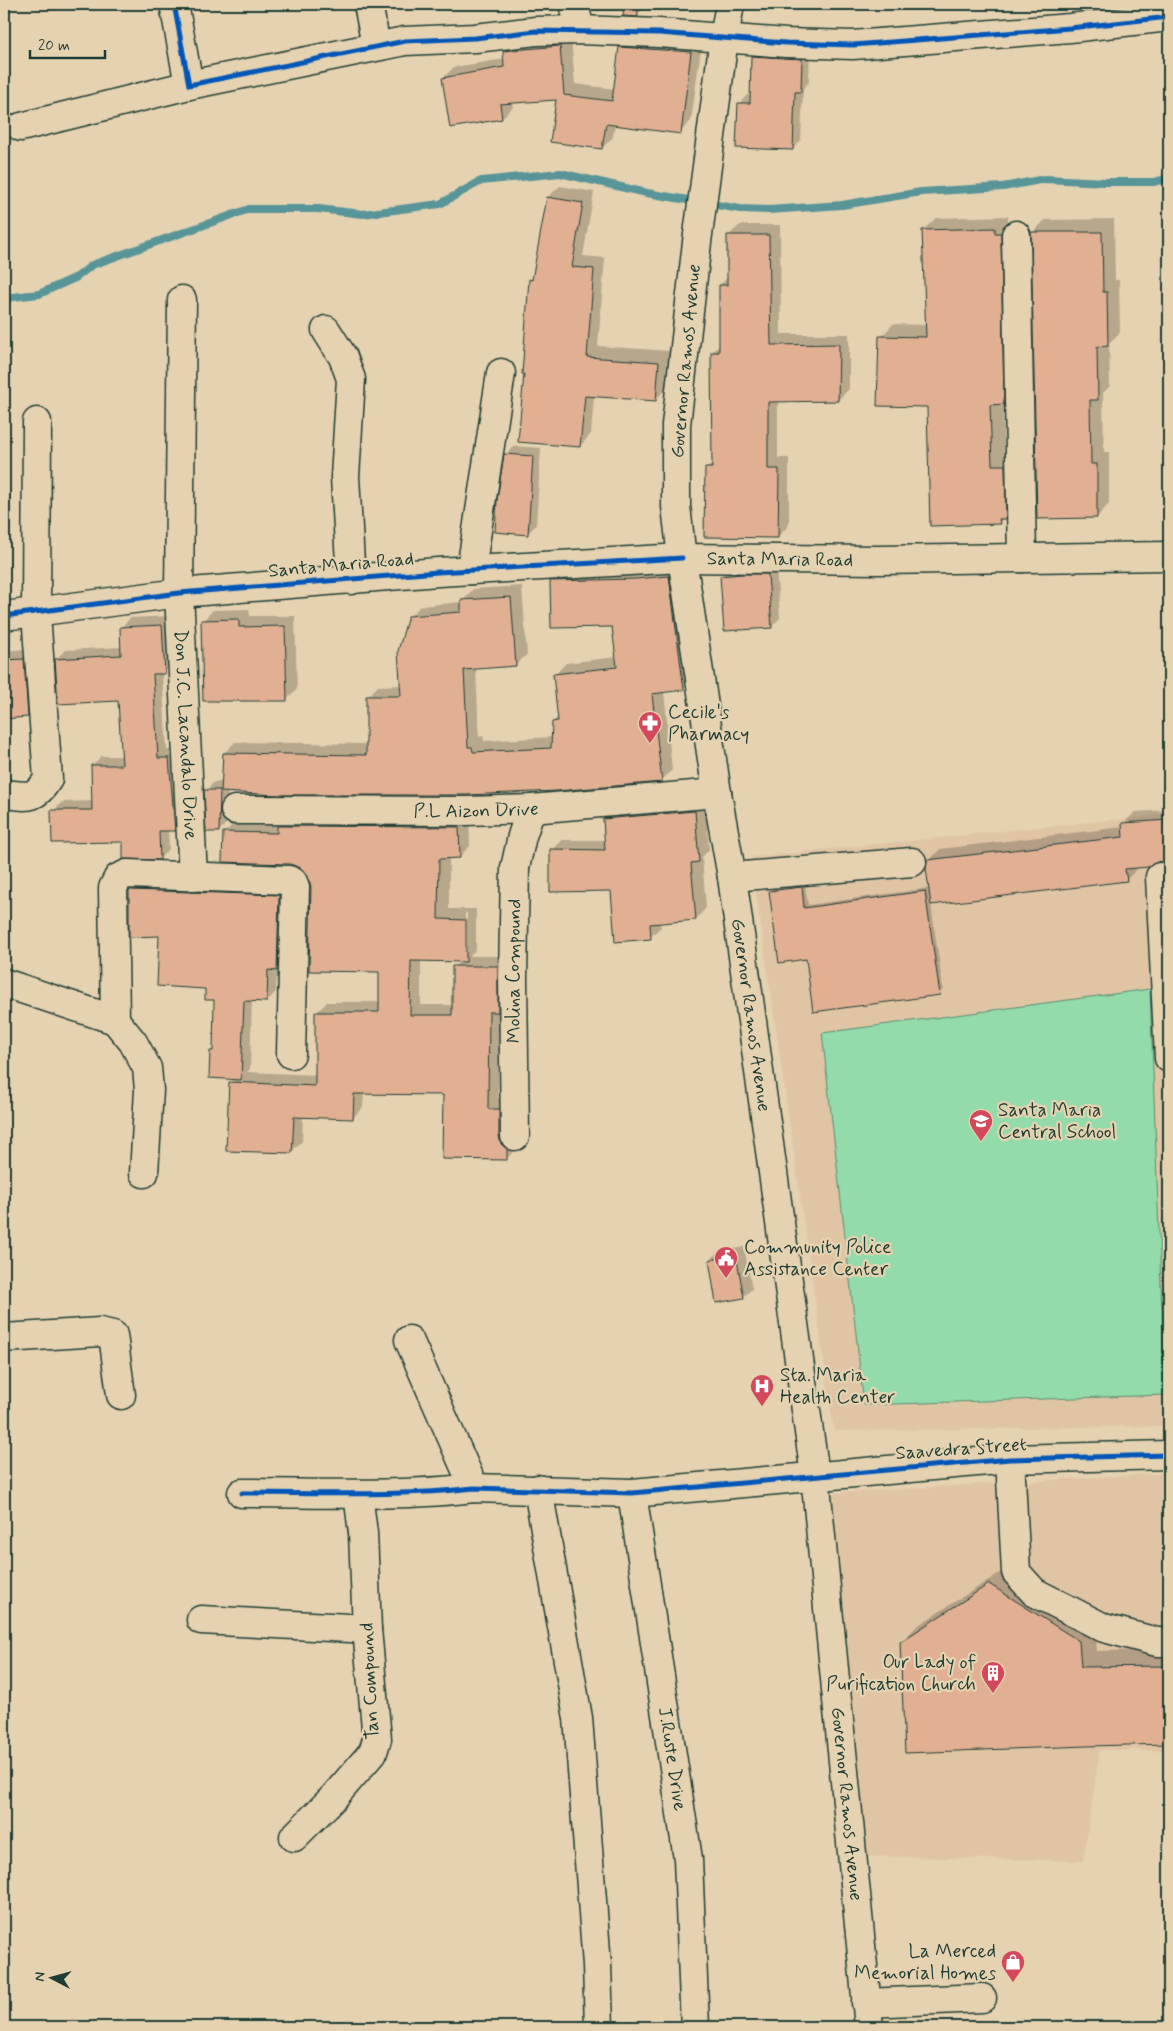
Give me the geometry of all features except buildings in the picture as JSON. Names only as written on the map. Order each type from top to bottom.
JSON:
[{"type":"street","points":[[174,4],[188,85]]},
{"type":"street","points":[[368,4],[376,46]]},
{"type":"street","points":[[574,4],[580,30]]},
{"type":"street","name":"Governor Ramos Avenue","points":[[730,4],[697,242],[676,425],[676,506],[717,794],[732,876],[815,1475],[867,2015]]},
{"type":"street","points":[[22,127],[188,85],[405,41],[475,38],[536,31],[580,30],[659,32],[786,43],[853,45],[1070,28],[1169,17]]},
{"type":"street","points":[[1016,235],[1022,558]]},
{"type":"street","name":"Don J.C. Lacandalo Drive","points":[[182,300],[178,593],[193,877]]},
{"type":"street","points":[[326,330],[343,357],[351,380],[345,477],[351,580]]},
{"type":"street","points":[[470,570],[501,373]]},
{"type":"street","points":[[4,794],[33,796],[42,790],[48,780],[36,614],[37,422]]},
{"type":"street","name":"Santa Maria Road","points":[[4,616],[36,614],[178,593],[470,570],[682,558],[878,560],[1169,556]]},
{"type":"street","name":"P.L Aizon Drive","points":[[235,810],[531,809],[717,794]]},
{"type":"street","name":"Molina Compound","points":[[515,1136],[513,978],[515,868],[522,836],[531,809]]},
{"type":"street","points":[[732,876],[912,862]]},
{"type":"street","points":[[115,1020],[113,888],[118,878],[127,874],[289,880],[293,882],[295,887],[292,1054]]},
{"type":"street","points":[[1160,876],[1169,1058]]},
{"type":"street","points":[[4,983],[115,1020],[133,1042],[147,1068],[149,1090],[144,1173]]},
{"type":"street","points":[[4,1338],[100,1332],[113,1335],[121,1395]]},
{"type":"street","points":[[409,1340],[474,1488]]},
{"type":"street","name":"Saavedra Street","points":[[242,1493],[358,1494],[449,1491],[474,1488],[632,1493],[815,1475],[1010,1459],[1169,1456]]},
{"type":"street","points":[[1010,1459],[1016,1572],[1034,1592],[1104,1628],[1156,1642],[1169,1642]]},
{"type":"street","points":[[538,1489],[578,1718],[597,1965],[599,2027]]},
{"type":"street","name":"J.Ruste Drive","points":[[632,1493],[688,1859],[695,2027]]},
{"type":"street","name":"Tan Compound","points":[[294,1837],[334,1798],[373,1752],[377,1738],[367,1629],[363,1533],[358,1494]]},
{"type":"street","points":[[201,1620],[367,1629]]},
{"type":"street","points":[[867,2015],[982,1998]]},
{"type":"shaded area","name":"Santa Maria Central School","points":[[1169,814],[1169,1426],[834,1431],[751,857]]},
{"type":"shaded area","points":[[1169,1473],[1169,1751],[1100,1750],[1083,1861],[866,1856],[832,1493]]},
{"type":"green space","points":[[1150,989],[1165,1395],[864,1405],[822,1033]]},
{"type":"waterway","points":[[4,298],[39,294],[77,277],[92,265],[249,209],[318,209],[363,214],[440,204],[481,181],[560,173],[647,193],[740,209],[769,210],[842,205],[921,192],[1003,187],[1045,179],[1154,182],[1169,178]]},
{"type":"cycle path","points":[[174,4],[189,85],[405,41],[475,38],[536,31],[659,33],[786,43],[853,45],[1070,28],[1169,17]]},
{"type":"cycle path","points":[[4,616],[179,593],[438,572],[682,558]]},
{"type":"cycle path","points":[[242,1493],[387,1494],[474,1488],[632,1493],[1010,1459],[1169,1455]]},
{"type":"place","name":"Cecile's Pharmacy","points":[[650,744]]},
{"type":"place","name":"Santa Maria Central School","points":[[981,1142]]},
{"type":"place","name":"Community Police Assistance Center","points":[[726,1279]]},
{"type":"place","name":"Sta. Maria Health Center","points":[[762,1407]]},
{"type":"place","name":"Our Lady of Purification Church","points":[[993,1694]]},
{"type":"place","name":"La Merced Memorial Homes","points":[[1013,1983]]}]
